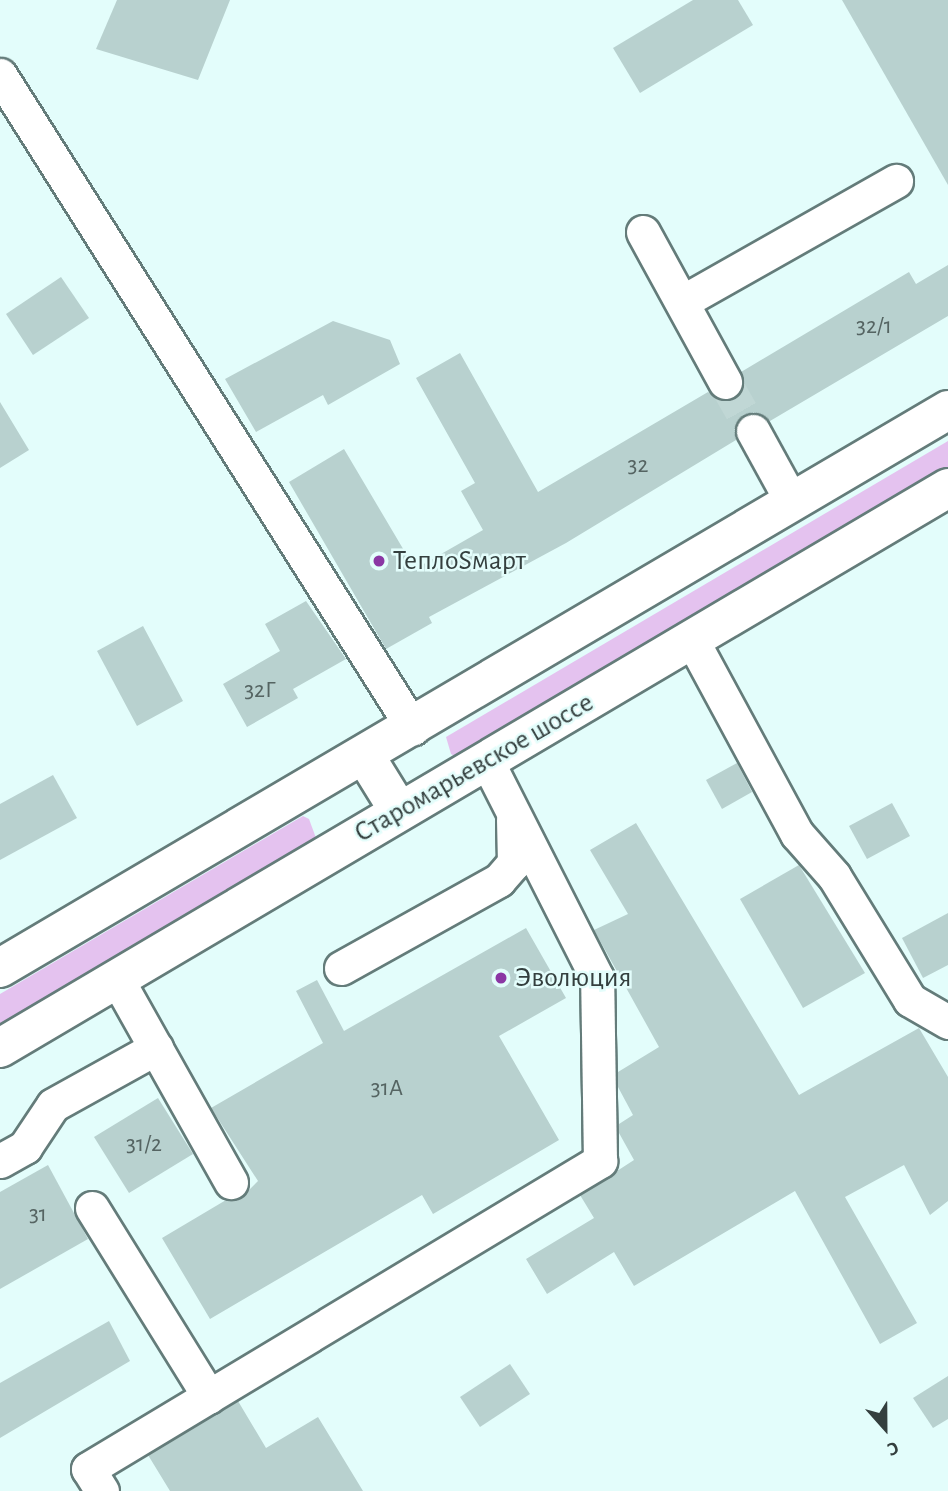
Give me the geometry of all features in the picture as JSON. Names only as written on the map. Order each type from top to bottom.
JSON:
[{"type":"main road","points":[[0,968],[413,728],[948,410]]},
{"type":"main road","name":"Старомарьевское шоссе","points":[[0,1048],[948,488]]},
{"type":"main road","points":[[365,756],[399,811]]},
{"type":"lane","points":[[0,75],[413,728]]},
{"type":"lane","points":[[682,302],[896,181]]},
{"type":"lane","points":[[643,232],[725,382]]},
{"type":"lane","points":[[753,431],[792,502]]},
{"type":"lane","points":[[692,640],[797,834],[834,876],[909,1000],[948,1022]]},
{"type":"lane","points":[[102,1491],[88,1469],[600,1161],[597,978],[487,761]]},
{"type":"lane","points":[[341,968],[499,880],[514,863],[510,804]]},
{"type":"lane","points":[[117,979],[231,1182]]},
{"type":"lane","points":[[0,1161],[25,1147],[53,1105],[156,1048]]},
{"type":"lane","points":[[92,1208],[209,1397]]},
{"type":"shaded area","points":[[948,441],[948,470],[458,758],[451,754],[446,737]]},
{"type":"shaded area","points":[[303,816],[309,819],[316,838],[0,1025],[0,994]]},
{"type":"building","points":[[117,0],[230,0],[198,80],[96,49]]},
{"type":"building","points":[[693,0],[738,0],[753,25],[640,93],[613,48]]},
{"type":"building","points":[[842,0],[948,0],[948,185]]},
{"type":"building","points":[[948,265],[948,316],[770,421],[754,412],[743,415],[734,430],[736,440],[566,543],[429,617],[432,623],[386,649],[289,482],[344,449],[415,569],[483,530],[461,491],[475,483],[416,378],[460,353],[538,492],[708,392],[724,401],[735,398],[744,383],[741,372],[909,272],[916,284]]},
{"type":"building","points":[[61,277],[89,318],[33,355],[6,314]]},
{"type":"building","points":[[333,321],[390,340],[400,364],[328,405],[323,395],[256,432],[225,379]]},
{"type":"building","points":[[0,402],[29,450],[0,468]]},
{"type":"building","points":[[306,601],[346,659],[293,689],[298,698],[247,727],[223,684],[280,651],[265,624]]},
{"type":"building","points":[[143,626],[183,701],[137,726],[97,651]]},
{"type":"building","points":[[737,763],[752,792],[722,809],[706,780]]},
{"type":"building","points":[[53,775],[77,818],[0,860],[0,804]]},
{"type":"building","points":[[892,803],[910,836],[867,859],[849,826]]},
{"type":"building","points":[[636,823],[799,1095],[919,1028],[948,1077],[948,1201],[930,1215],[904,1165],[845,1197],[917,1323],[880,1344],[795,1191],[634,1286],[614,1252],[547,1294],[526,1259],[594,1218],[580,1195],[634,1160],[619,1133],[619,1124],[633,1115],[618,1087],[618,1072],[659,1047],[594,930],[628,914],[590,850]]},
{"type":"building","points":[[799,865],[865,973],[803,1008],[740,899]]},
{"type":"building","points":[[948,913],[948,965],[923,978],[902,938]]},
{"type":"building","points":[[526,928],[566,998],[499,1036],[559,1140],[433,1214],[422,1195],[210,1319],[162,1238],[226,1200],[241,1198],[258,1181],[211,1108],[323,1043],[296,991],[317,980],[344,1031]]},
{"type":"building","points":[[158,1098],[193,1154],[129,1193],[94,1137]]},
{"type":"building","points":[[48,1165],[88,1239],[0,1289],[0,1192]]},
{"type":"building","points":[[109,1321],[130,1361],[0,1438],[0,1383]]},
{"type":"building","points":[[510,1364],[530,1394],[480,1427],[460,1397]]},
{"type":"building","points":[[948,1376],[948,1419],[933,1428],[913,1398]]},
{"type":"building","points":[[238,1401],[266,1448],[318,1417],[363,1491],[170,1491],[148,1455]]},
{"type":"tunnel","points":[[725,382],[753,431]]},
{"type":"place","name":"ТеплоSмарт","points":[[379,561]]},
{"type":"place","name":"Эволюция","points":[[501,978]]}]
